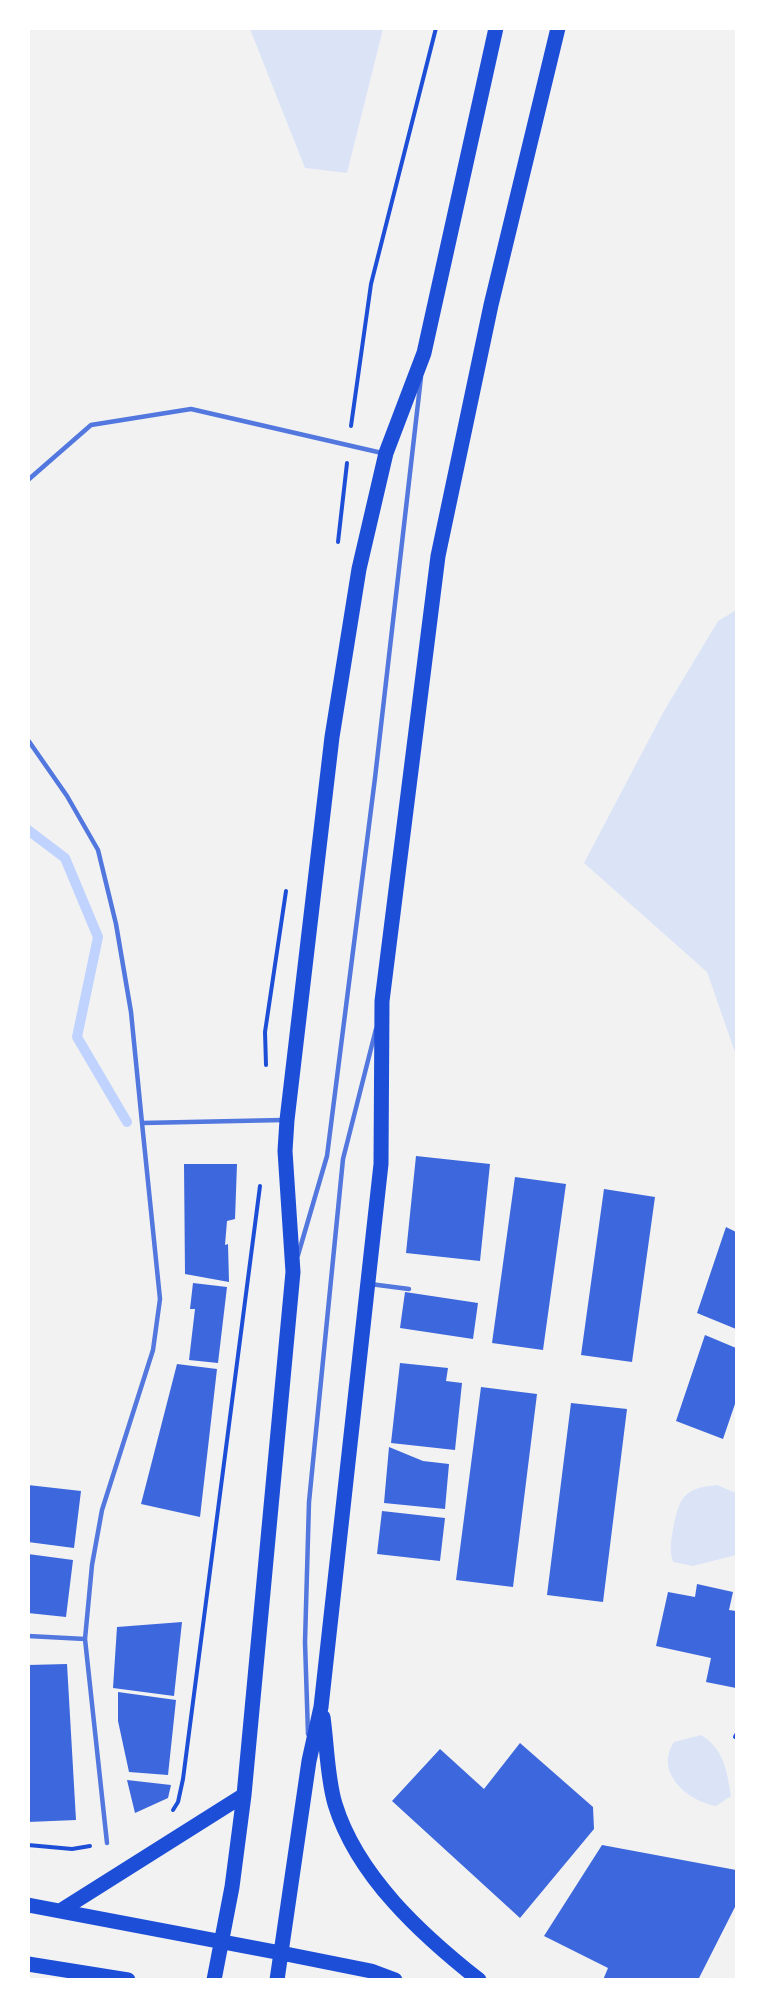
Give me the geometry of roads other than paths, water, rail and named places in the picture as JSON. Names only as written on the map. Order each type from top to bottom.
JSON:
[{"type":"main road","points":[[214,1980],[232,1887],[244,1795],[293,1272],[285,1151],[287,1120],[332,737],[359,569],[386,453],[424,353],[495,28]]},
{"type":"main road","points":[[277,1980],[309,1761],[321,1707],[381,1164],[382,1001],[438,556],[491,305],[558,28]]},
{"type":"main road","points":[[321,1707],[335,1804],[355,1845],[387,1894],[432,1943],[479,1980]]},
{"type":"main road","points":[[60,1911],[244,1795]]},
{"type":"main road","points":[[28,1905],[371,1971],[395,1980]]},
{"type":"main road","points":[[28,1964],[128,1980]]},
{"type":"lane","points":[[293,1272],[327,1156],[375,778],[424,353]]},
{"type":"lane","points":[[28,480],[91,425],[192,409],[386,453]]},
{"type":"lane","points":[[28,740],[67,796],[98,850],[122,957],[160,1299],[153,1350],[102,1510],[92,1565],[85,1639],[107,1843]]},
{"type":"lane","points":[[309,1761],[305,1642],[309,1502],[343,1159],[382,1001]]},
{"type":"lane","points":[[142,1124],[269,1118],[287,1120]]},
{"type":"lane","points":[[368,1283],[409,1289]]},
{"type":"lane","points":[[28,1636],[85,1639]]},
{"type":"waterway","points":[[28,830],[65,858],[98,937],[77,1037],[127,1122]]}]
